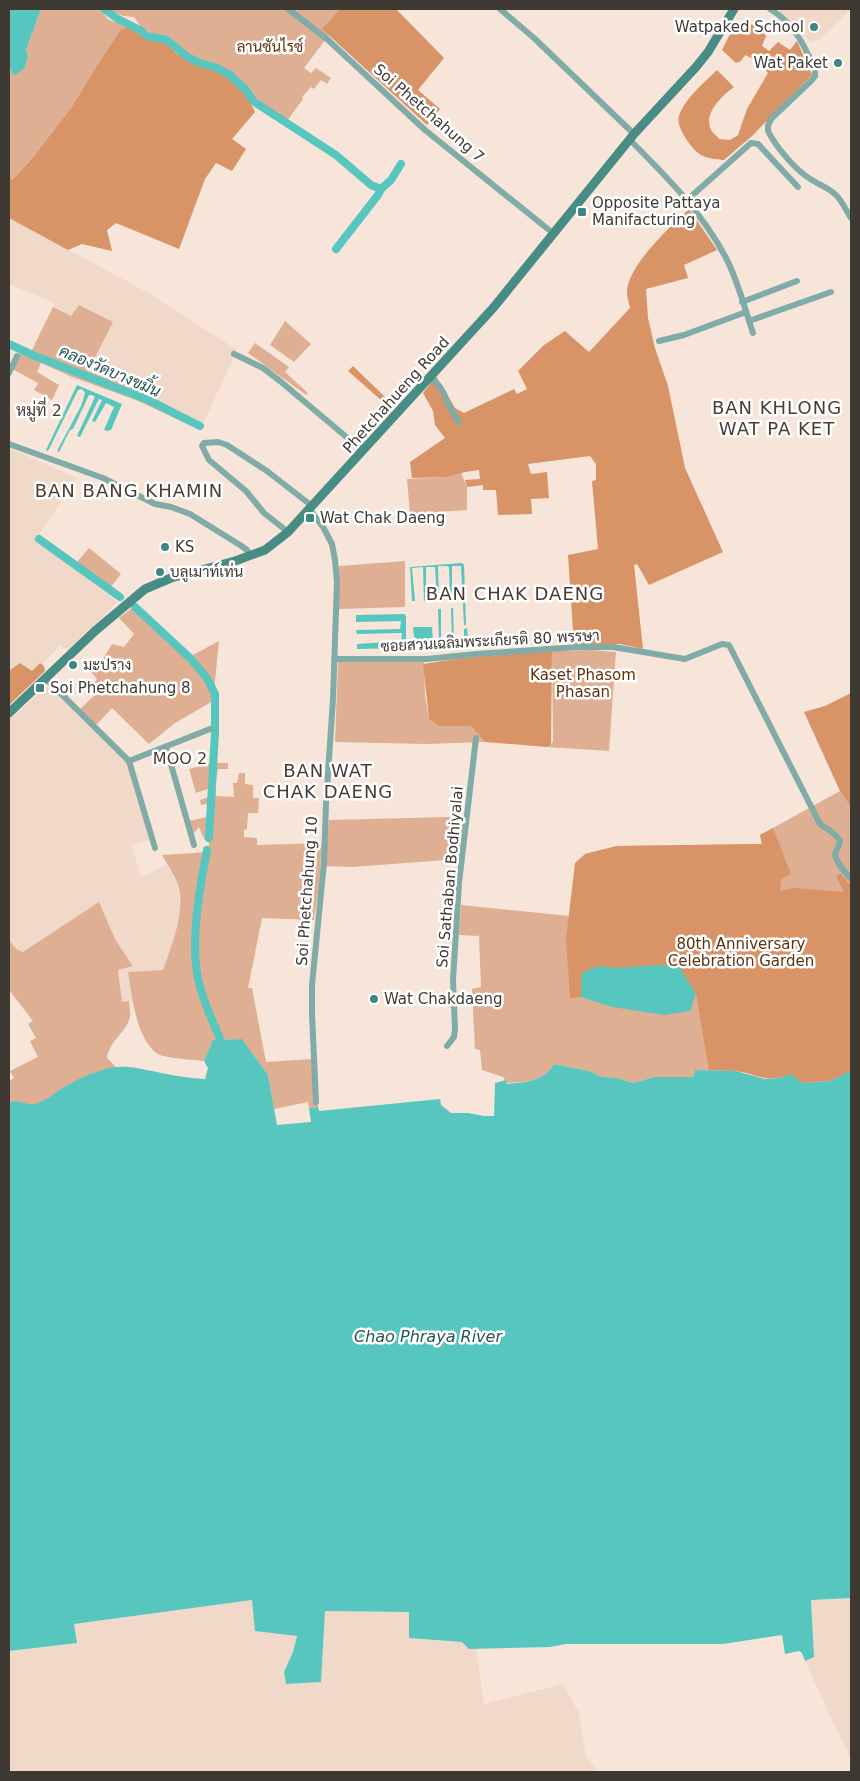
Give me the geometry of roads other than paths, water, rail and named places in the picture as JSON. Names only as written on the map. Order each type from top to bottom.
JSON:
[{"type":"main road","name":"Phetchahueng Road","points":[[9,713],[95,631],[144,589],[171,578],[220,566],[250,556],[265,550],[288,532],[494,307],[632,137],[696,67],[708,52],[734,9]]},
{"type":"street","name":"Soi Phetchahung 7","points":[[288,9],[327,39],[425,130],[554,234]]},
{"type":"street","points":[[500,9],[534,38],[632,137],[687,200],[727,260],[753,333]]},
{"type":"street","points":[[770,9],[779,14],[796,31],[816,73],[812,80],[772,118],[768,125],[768,131],[789,160],[812,180],[836,194],[851,218]]},
{"type":"street","points":[[687,200],[751,143],[758,144],[798,187]]},
{"type":"street","points":[[742,302],[797,281]]},
{"type":"street","points":[[749,321],[831,292]]},
{"type":"street","points":[[659,341],[684,335],[746,312]]},
{"type":"street","points":[[234,354],[263,368],[275,377],[362,451]]},
{"type":"street","points":[[9,373],[16,356]]},
{"type":"street","points":[[429,378],[440,386],[452,412],[459,422]]},
{"type":"street","name":"Soi Phetchahung 10","points":[[288,532],[264,513],[246,492],[209,460],[202,446],[204,443],[209,441],[227,445],[267,471],[311,508],[332,544],[335,560],[337,582],[335,659],[324,863],[312,985],[316,1102]]},
{"type":"street","points":[[9,444],[96,475],[156,504],[190,514],[240,545],[247,550],[250,556]]},
{"type":"street","name":"ซอยสวนเฉลิมพระเกียรติ 80 พรรษา","points":[[335,659],[427,659],[554,649],[613,648],[685,659],[727,643],[820,824],[840,840],[835,857],[851,879]]},
{"type":"street","points":[[45,678],[129,760],[155,848]]},
{"type":"street","points":[[129,760],[210,729]]},
{"type":"street","name":"Soi Sathaban Bodhiyalai","points":[[447,1046],[454,1037],[455,1029],[453,980],[460,883],[476,738]]},
{"type":"street","points":[[166,747],[194,845]]},
{"type":"water","points":[[9,9],[41,9],[26,50],[28,56],[25,68],[14,76],[9,67]]},
{"type":"water","points":[[77,385],[122,404],[111,430],[104,430],[114,407],[106,403],[95,422],[92,421],[102,400],[99,399],[80,437],[77,436],[95,397],[89,395],[73,429],[70,430],[59,452],[57,451],[81,406],[85,393],[82,389],[78,390],[48,451],[46,450]]},
{"type":"water","points":[[462,563],[464,565],[466,625],[464,625],[461,566],[452,566],[452,600],[450,600],[449,567],[438,566],[439,600],[437,600],[435,567],[426,567],[426,600],[424,601],[423,567],[412,568],[415,601],[412,601],[410,567]]},
{"type":"water","points":[[451,608],[453,608],[454,642],[464,642],[464,629],[467,628],[468,639],[466,644],[420,646],[415,644],[413,628],[415,627],[432,627],[433,643],[439,642],[438,609],[441,609],[441,643],[452,642]]},
{"type":"water","points":[[404,614],[406,616],[406,644],[404,648],[357,649],[357,644],[401,641],[402,633],[357,634],[356,630],[400,629],[401,621],[356,622],[356,615]]},
{"type":"water","points":[[657,965],[679,967],[696,994],[690,1011],[665,1015],[612,1007],[581,997],[582,973],[598,966],[616,968]]},
{"type":"water","name":"Chao Phraya River","points":[[242,1039],[268,1075],[277,1125],[311,1122],[309,1108],[318,1107],[319,1111],[440,1099],[441,1105],[451,1113],[494,1116],[495,1083],[506,1080],[507,1084],[534,1080],[550,1070],[554,1064],[633,1083],[654,1077],[693,1077],[695,1070],[736,1071],[765,1079],[780,1078],[791,1074],[802,1083],[830,1081],[851,1071],[851,1598],[811,1600],[814,1657],[805,1661],[802,1653],[799,1651],[785,1654],[782,1635],[723,1644],[566,1644],[550,1647],[469,1649],[462,1642],[409,1638],[409,1612],[325,1611],[321,1682],[286,1684],[284,1672],[293,1652],[297,1636],[255,1631],[252,1600],[74,1624],[77,1643],[9,1651],[9,1102],[38,1103],[81,1078],[118,1067],[131,1067],[205,1079],[208,1068],[204,1061],[213,1040]]},
{"type":"waterway","points":[[104,9],[147,36],[167,40],[186,56],[230,75],[247,91],[253,101],[336,155],[371,185],[381,189],[391,180],[401,164]]},
{"type":"waterway","points":[[336,249],[381,189]]},
{"type":"waterway","name":"คลองวัดบางขมิ้น","points":[[9,344],[148,400],[200,426]]},
{"type":"waterway","points":[[39,539],[120,597]]},
{"type":"waterway","points":[[135,607],[190,658],[207,678],[215,694],[215,733],[209,838]]},
{"type":"waterway","points":[[207,850],[197,911],[195,958],[202,992],[224,1049]]},
{"type":"place","name":"Watpaked School","points":[[814,27]]},
{"type":"place","name":"Wat Paket","points":[[838,63]]},
{"type":"place","name":"Opposite Pattaya Manifacturing","points":[[582,212]]},
{"type":"place","name":"Wat Chak Daeng","points":[[310,518]]},
{"type":"place","name":"KS","points":[[165,547]]},
{"type":"place","name":"บลูเมาท์เท่น","points":[[160,572]]},
{"type":"place","name":"มะปราง","points":[[73,665]]},
{"type":"place","name":"Soi Phetchahung 8","points":[[40,688]]},
{"type":"place","name":"Wat Chakdaeng","points":[[374,999]]},
{"type":"district","name":"หมู่ที่ 2","points":[[39,410]]},
{"type":"district","name":"BAN KHLONG WAT PA KET","points":[[777,417]]},
{"type":"district","name":"BAN BANG KHAMIN","points":[[129,490]]},
{"type":"district","name":"BAN CHAK DAENG","points":[[515,593]]},
{"type":"district","name":"MOO 2","points":[[180,758]]},
{"type":"district","name":"BAN WAT CHAK DAENG","points":[[328,780]]},
{"type":"park label","name":"ลานซันไรซ์","points":[[270,47]]},
{"type":"park label","name":"Kaset Phasom Phasan","points":[[583,684]]},
{"type":"park label","name":"80th Anniversary Celebration Garden","points":[[741,952]]}]
